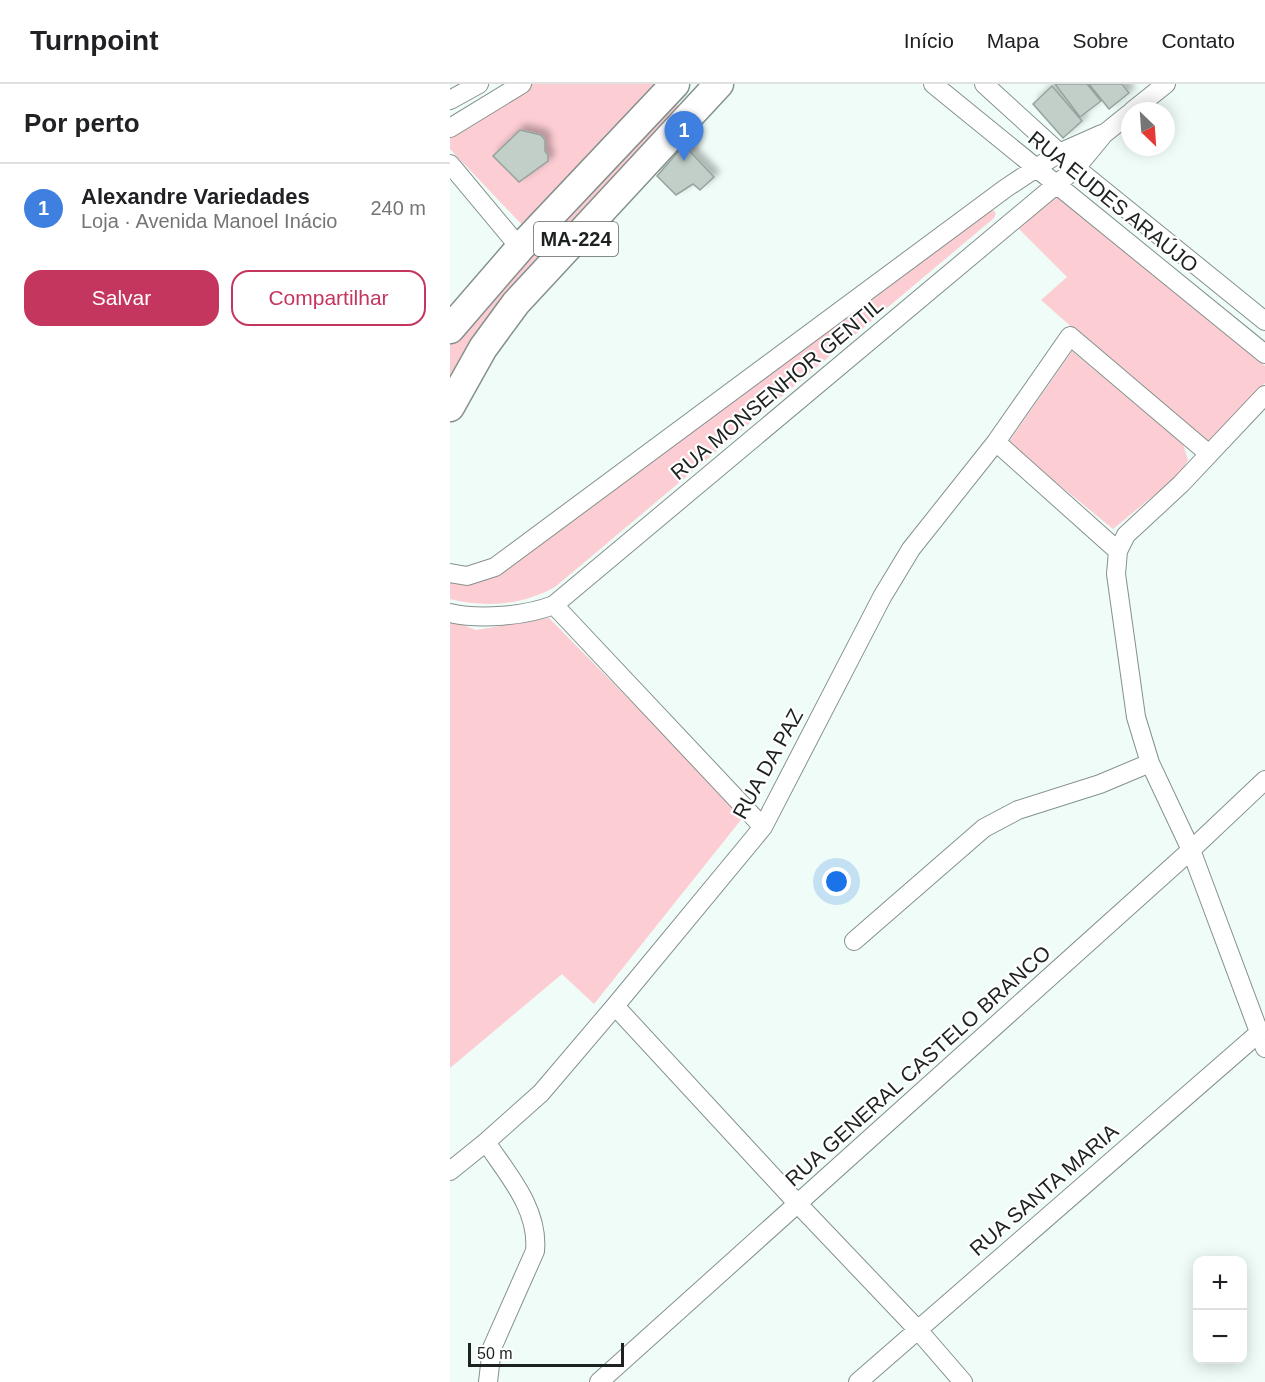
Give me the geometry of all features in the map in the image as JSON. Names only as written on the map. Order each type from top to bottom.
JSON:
[{"type":"main road","name":"MA-224","points":[[450,407],[483,348],[516,303],[719,84]]},
{"type":"main road","name":"MA-224","points":[[450,329],[520,248],[673,86]]},
{"type":"main road","points":[[673,86],[693,111]]},
{"type":"street","points":[[450,100],[479,84]]},
{"type":"street","points":[[450,128],[522,84]]},
{"type":"street","name":"RUA EUDES ARAÚJO","points":[[933,84],[1265,354]]},
{"type":"street","name":"RUA EUDES ARAÚJO","points":[[984,84],[1076,168],[1265,321]]},
{"type":"street","name":"RUA MONSENHOR GENTIL","points":[[1144,102],[1166,84]]},
{"type":"street","name":"RUA MONSENHOR GENTIL","points":[[450,613],[465,616],[535,612],[554,605],[1076,168],[1104,134],[1121,120]]},
{"type":"street","name":"RUA MONSENHOR GENTIL","points":[[450,573],[467,576],[495,567],[1006,188],[1059,153],[1104,134]]},
{"type":"street","points":[[450,164],[520,248]]},
{"type":"street","name":"RUA DA PAZ","points":[[450,1170],[486,1142],[541,1093],[763,827],[882,597],[911,549],[996,442],[1070,336],[1209,454]]},
{"type":"street","points":[[1262,1040],[1191,850],[1150,763],[1136,717],[1116,574],[1118,551],[1126,535],[1181,484],[1265,395]]},
{"type":"street","points":[[996,442],[1118,551]]},
{"type":"street","points":[[554,605],[763,827]]},
{"type":"street","points":[[854,941],[984,828],[1018,810],[1100,784],[1150,763]]},
{"type":"street","name":"RUA GENERAL CASTELO BRANCO","points":[[599,1382],[1191,850],[1265,780]]},
{"type":"street","points":[[615,1006],[918,1330],[963,1382]]},
{"type":"street","name":"RUA SANTA MARIA","points":[[858,1382],[1262,1040]]},
{"type":"street","points":[[486,1142],[527,1205],[536,1235],[535,1251],[492,1348],[488,1382]]},
{"type":"shaded area","points":[[528,84],[658,84],[526,229],[450,149],[450,136]]},
{"type":"shaded area","points":[[670,98],[682,109],[450,390],[450,343]]},
{"type":"shaded area","points":[[1058,195],[1265,366],[1265,383],[1208,447],[1041,300],[1067,277],[1019,229]]},
{"type":"shaded area","points":[[993,210],[996,213],[994,218],[555,587],[530,598],[504,603],[477,603],[450,599],[450,582],[472,581]]},
{"type":"shaded area","points":[[1072,351],[1183,444],[1188,460],[1180,474],[1113,529],[1008,443]]},
{"type":"shaded area","points":[[549,618],[744,816],[594,1004],[562,974],[450,1068],[450,620],[476,630]]},
{"type":"building","points":[[1055,84],[1087,84],[1101,101],[1080,117]]},
{"type":"building","points":[[1089,84],[1122,84],[1129,93],[1109,109]]},
{"type":"building","points":[[1052,86],[1082,121],[1063,138],[1033,104]]},
{"type":"building","points":[[520,130],[541,135],[545,140],[548,161],[519,182],[493,156]]},
{"type":"building","points":[[684,145],[714,177],[700,190],[693,184],[676,195],[657,176]]},
{"type":"place","name":"Alexandre Variedades","points":[[684,161]]}]
